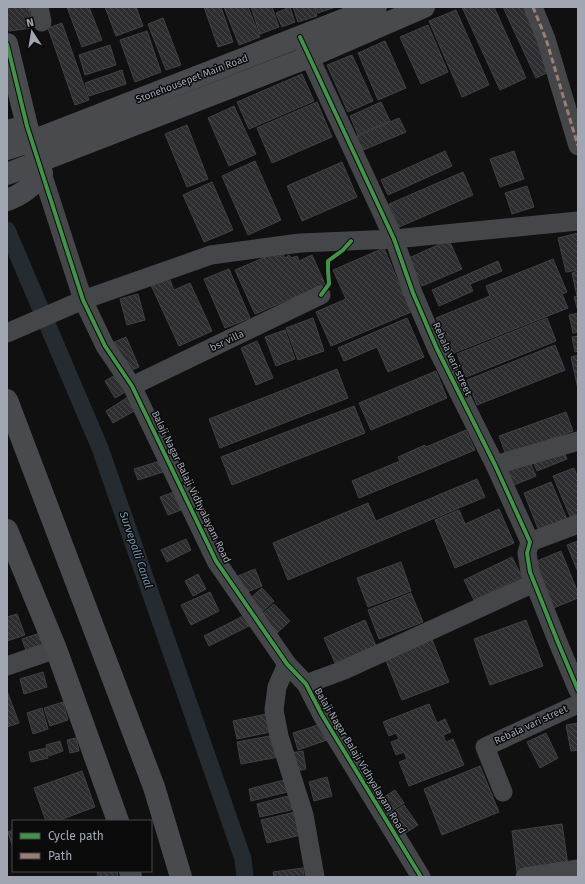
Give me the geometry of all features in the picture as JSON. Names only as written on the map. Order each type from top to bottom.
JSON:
[{"type":"main road","name":"Stonehousepet Main Road","points":[[19,138],[300,37],[376,7]]},
{"type":"main road","points":[[11,173],[41,167],[309,57],[395,13],[424,7]]},
{"type":"main road","name":"Balaji Nagar Balaji Vidhyalayam Road","points":[[7,44],[19,138],[41,167]]},
{"type":"main road","points":[[13,198],[37,181],[41,167]]},
{"type":"main road","points":[[7,400],[154,787],[181,877]]},
{"type":"main road","points":[[7,530],[56,648],[118,820]]},
{"type":"street","points":[[533,7],[546,39],[578,146]]},
{"type":"street","name":"Rebala vari street","points":[[300,37],[394,239],[437,349],[495,465],[530,542],[527,553],[530,572],[578,690]]},
{"type":"street","name":"Balaji Nagar Balaji Vidhyalayam Road","points":[[41,167],[83,300],[105,346],[132,386],[216,561],[287,664],[306,684],[322,715],[420,877]]},
{"type":"street","points":[[7,333],[83,300],[211,255],[300,243],[394,239],[578,221]]},
{"type":"street","name":"bsr villa","points":[[132,386],[321,295]]},
{"type":"street","points":[[495,465],[578,441]]},
{"type":"street","points":[[530,542],[578,524]]},
{"type":"street","points":[[306,684],[344,670],[534,584]]},
{"type":"street","points":[[7,666],[56,648]]},
{"type":"street","points":[[287,664],[277,688],[274,710],[279,736],[304,815],[315,877]]},
{"type":"street","name":"Rebala vari street","points":[[503,792],[485,747],[578,704]]},
{"type":"street","points":[[524,877],[578,869]]},
{"type":"building","points":[[7,7],[29,7],[32,28],[9,31]]},
{"type":"building","points":[[67,7],[89,7],[102,40],[82,47]]},
{"type":"building","points":[[105,7],[136,7],[143,26],[116,36]]},
{"type":"building","points":[[204,7],[221,7],[233,42],[218,47]]},
{"type":"building","points":[[224,7],[248,7],[260,37],[239,45]]},
{"type":"building","points":[[251,7],[272,7],[279,27],[260,34]]},
{"type":"building","points":[[290,7],[295,22],[282,27],[276,13]]},
{"type":"building","points":[[293,7],[315,7],[317,16],[298,22]]},
{"type":"building","points":[[316,7],[336,7],[318,13]]},
{"type":"building","points":[[462,7],[494,7],[526,78],[500,90]]},
{"type":"building","points":[[503,7],[524,7],[553,70],[536,78]]},
{"type":"building","points":[[456,10],[489,85],[462,97],[429,21]]},
{"type":"building","points":[[163,18],[181,65],[166,70],[148,24]]},
{"type":"building","points":[[62,23],[89,100],[75,105],[48,28]]},
{"type":"building","points":[[428,25],[448,72],[421,84],[400,37]]},
{"type":"building","points":[[147,31],[161,72],[135,82],[120,40]]},
{"type":"building","points":[[385,41],[406,88],[378,100],[358,53]]},
{"type":"building","points":[[110,45],[116,65],[85,75],[79,55]]},
{"type":"building","points":[[352,55],[373,101],[348,112],[327,65]]},
{"type":"building","points":[[122,70],[126,84],[89,96],[85,83]]},
{"type":"building","points":[[302,74],[314,101],[249,129],[237,102]]},
{"type":"building","points":[[317,102],[332,137],[272,163],[257,128]]},
{"type":"building","points":[[381,102],[390,121],[358,135],[350,116]]},
{"type":"building","points":[[234,106],[256,154],[229,166],[208,118]]},
{"type":"building","points":[[399,118],[406,132],[361,151],[355,137]]},
{"type":"building","points":[[187,125],[208,179],[187,187],[165,134]]},
{"type":"building","points":[[445,151],[452,166],[388,195],[381,180]]},
{"type":"building","points":[[514,151],[524,179],[500,187],[490,159]]},
{"type":"building","points":[[255,161],[281,220],[248,235],[222,176]]},
{"type":"building","points":[[342,162],[357,197],[302,221],[287,186]]},
{"type":"building","points":[[463,172],[473,195],[399,227],[389,204]]},
{"type":"building","points":[[212,182],[233,230],[204,242],[183,195]]},
{"type":"building","points":[[527,186],[534,207],[512,214],[505,193]]},
{"type":"building","points":[[578,233],[578,270],[566,272],[558,238]]},
{"type":"building","points":[[449,240],[462,269],[422,286],[409,258]]},
{"type":"building","points":[[384,248],[411,312],[331,346],[316,312],[346,299],[333,270]]},
{"type":"building","points":[[275,253],[277,257],[283,254],[285,258],[289,255],[291,258],[297,256],[299,261],[312,255],[325,284],[255,314],[235,270]]},
{"type":"building","points":[[553,259],[567,292],[562,294],[568,308],[451,354],[436,318],[490,296],[486,286]]},
{"type":"building","points":[[498,261],[502,271],[470,284],[473,291],[439,306],[432,290]]},
{"type":"building","points":[[229,269],[250,318],[225,328],[204,279]]},
{"type":"building","points":[[578,271],[578,311],[574,297],[577,296],[572,273]]},
{"type":"building","points":[[168,275],[174,290],[190,283],[212,331],[179,346],[150,283]]},
{"type":"building","points":[[138,294],[145,320],[127,325],[120,299]]},
{"type":"building","points":[[578,313],[578,332],[573,333],[569,315]]},
{"type":"building","points":[[313,318],[324,351],[298,360],[286,328]]},
{"type":"building","points":[[407,318],[424,357],[388,372],[377,347],[344,361],[338,348]]},
{"type":"building","points":[[547,318],[556,341],[466,377],[457,354]]},
{"type":"building","points":[[285,330],[295,359],[276,366],[265,337]]},
{"type":"building","points":[[578,336],[578,351],[575,352],[572,337]]},
{"type":"building","points":[[126,337],[139,367],[125,373],[112,343]]},
{"type":"building","points":[[257,341],[273,378],[256,385],[241,348]]},
{"type":"building","points":[[555,345],[565,370],[477,405],[467,380]]},
{"type":"building","points":[[578,355],[578,389],[571,357]]},
{"type":"building","points":[[337,369],[348,398],[220,448],[209,419]]},
{"type":"building","points":[[436,371],[447,398],[371,430],[359,403]]},
{"type":"building","points":[[117,374],[127,391],[115,398],[105,381]]},
{"type":"building","points":[[128,397],[136,410],[113,423],[106,411]]},
{"type":"building","points":[[354,406],[365,433],[232,485],[221,457]]},
{"type":"building","points":[[566,412],[573,431],[506,455],[499,436]]},
{"type":"building","points":[[466,430],[475,450],[359,498],[352,481],[400,461],[398,457]]},
{"type":"building","points":[[562,447],[567,459],[537,471],[532,459]]},
{"type":"building","points":[[527,454],[536,476],[514,485],[505,463]]},
{"type":"building","points":[[160,461],[163,472],[138,480],[134,469]]},
{"type":"building","points":[[574,468],[578,478],[578,516],[571,519],[553,476]]},
{"type":"building","points":[[477,479],[485,497],[288,580],[273,543],[368,503],[376,521]]},
{"type":"building","points":[[551,482],[567,519],[539,531],[524,493]]},
{"type":"building","points":[[174,492],[181,510],[168,515],[160,497]]},
{"type":"building","points":[[499,509],[514,543],[455,568],[435,520],[459,510],[465,524]]},
{"type":"building","points":[[186,539],[191,550],[167,562],[161,550]]},
{"type":"building","points":[[578,541],[578,572],[567,545]]},
{"type":"building","points":[[561,551],[578,593],[578,598],[551,609],[532,563]]},
{"type":"building","points":[[512,557],[522,577],[474,600],[464,580]]},
{"type":"building","points":[[401,562],[411,591],[368,607],[357,578]]},
{"type":"building","points":[[255,569],[262,586],[245,593],[238,576]]},
{"type":"building","points":[[198,574],[206,589],[193,596],[185,581]]},
{"type":"building","points":[[262,588],[274,601],[260,614],[248,600]]},
{"type":"building","points":[[210,592],[219,611],[191,625],[181,605]]},
{"type":"building","points":[[411,593],[423,622],[379,639],[368,610]]},
{"type":"building","points":[[274,604],[290,621],[277,633],[261,615]]},
{"type":"building","points":[[17,614],[25,635],[7,641],[7,617]]},
{"type":"building","points":[[247,614],[253,624],[209,646],[204,636]]},
{"type":"building","points":[[365,620],[376,646],[335,663],[324,638]]},
{"type":"building","points":[[526,620],[543,666],[490,685],[474,639]]},
{"type":"building","points":[[43,632],[49,648],[28,656],[22,639]]},
{"type":"building","points":[[431,637],[449,682],[402,700],[384,656]]},
{"type":"building","points":[[43,672],[47,687],[24,694],[20,679]]},
{"type":"building","points":[[7,691],[19,723],[7,727]]},
{"type":"building","points":[[63,702],[68,720],[50,726],[44,708]]},
{"type":"building","points":[[429,704],[437,723],[445,719],[451,732],[443,735],[446,742],[453,739],[464,765],[409,786],[399,762],[407,759],[404,752],[396,755],[391,742],[399,739],[396,733],[389,736],[383,722]]},
{"type":"building","points":[[42,708],[48,729],[33,734],[27,713]]},
{"type":"building","points":[[271,713],[275,731],[237,739],[233,721]]},
{"type":"building","points":[[578,723],[578,750],[571,751],[566,725]]},
{"type":"building","points":[[321,724],[327,740],[298,750],[293,733]]},
{"type":"building","points":[[546,733],[558,758],[540,768],[527,742]]},
{"type":"building","points":[[275,735],[279,757],[241,764],[237,742]]},
{"type":"building","points":[[76,738],[79,751],[70,753],[67,740]]},
{"type":"building","points":[[60,741],[63,751],[49,756],[46,745]]},
{"type":"building","points":[[46,748],[48,758],[31,762],[29,752]]},
{"type":"building","points":[[303,751],[306,769],[292,772],[290,753]]},
{"type":"building","points":[[480,766],[499,812],[442,835],[424,789]]},
{"type":"building","points":[[82,771],[95,807],[60,820],[46,820],[34,788]]},
{"type":"building","points":[[327,777],[332,796],[314,801],[309,782]]},
{"type":"building","points":[[288,779],[291,791],[251,801],[249,789]]},
{"type":"building","points":[[395,790],[404,803],[390,812],[381,799]]},
{"type":"building","points":[[292,795],[295,809],[260,817],[257,804]]},
{"type":"building","points":[[404,805],[418,825],[404,834],[390,814]]},
{"type":"building","points":[[295,812],[301,835],[267,843],[261,820]]},
{"type":"building","points":[[562,824],[568,865],[517,872],[512,831]]},
{"type":"building","points":[[12,830],[12,845],[8,832]]},
{"type":"building","points":[[303,868],[304,877],[274,877],[273,872]]},
{"type":"building","points":[[97,872],[117,872],[118,877],[98,877]]},
{"type":"waterway","name":"Survepalli Canal","points":[[7,230],[100,448],[243,859],[245,877]]},
{"type":"marked path","points":[[533,7],[546,39],[578,146]]},
{"type":"cycle path","points":[[300,37],[394,239],[413,293],[437,349],[495,465],[530,542],[527,553],[530,572],[578,690]]},
{"type":"cycle path","points":[[7,44],[27,126],[83,300],[105,346],[132,386],[216,561],[287,664],[306,684],[322,715],[421,877]]},
{"type":"cycle path","points":[[321,295],[329,284],[328,261],[343,250],[351,241]]}]
